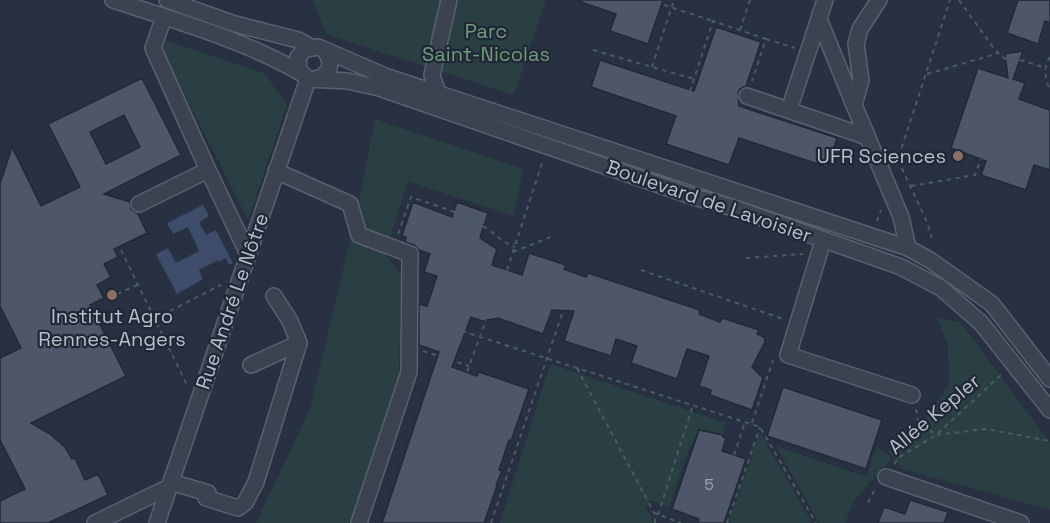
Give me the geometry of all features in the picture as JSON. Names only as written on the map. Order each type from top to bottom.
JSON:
[{"type":"street","name":"Boulevard de Lavoisier","points":[[113,0],[230,40],[286,64],[308,77],[348,81],[379,88],[901,267],[950,295],[981,323],[1050,410]]},
{"type":"street","name":"Boulevard de Lavoisier","points":[[166,0],[194,4],[235,24],[298,40],[339,55],[385,76],[908,248],[939,266],[992,304],[1050,379]]},
{"type":"street","points":[[438,93],[432,75],[449,0]]},
{"type":"street","points":[[789,110],[825,0]]},
{"type":"street","points":[[854,105],[861,80],[856,44],[860,29],[879,0]]},
{"type":"street","points":[[164,16],[153,48],[248,254]]},
{"type":"street","points":[[819,20],[901,217],[908,248]]},
{"type":"street","points":[[318,49],[330,60],[329,70],[322,77],[308,77],[297,64],[298,57],[302,51],[318,49]]},
{"type":"street","name":"Rue André Le Nôtre","points":[[157,523],[308,77]]},
{"type":"street","points":[[747,96],[867,136]]},
{"type":"street","points":[[139,204],[208,170]]},
{"type":"street","points":[[276,171],[350,204],[359,235],[410,254],[410,372],[359,523]]},
{"type":"street","points":[[823,241],[788,355],[912,395]]},
{"type":"street","points":[[95,523],[170,484],[238,508],[245,503],[256,482],[300,344],[290,321],[274,296]]},
{"type":"street","points":[[251,365],[300,344]]},
{"type":"street","points":[[887,474],[1021,523]]},
{"type":"path","points":[[652,67],[674,0]]},
{"type":"path","points":[[740,30],[750,0]]},
{"type":"path","points":[[895,170],[950,0]]},
{"type":"path","points":[[959,0],[999,53],[1009,62]]},
{"type":"path","points":[[664,5],[808,52]]},
{"type":"path","points":[[687,100],[713,21]]},
{"type":"path","points":[[739,118],[766,39]]},
{"type":"path","points":[[593,50],[694,79]]},
{"type":"path","points":[[926,74],[999,53]]},
{"type":"path","points":[[1050,57],[1047,60],[1044,79],[1050,90]]},
{"type":"path","points":[[1020,60],[1046,68]]},
{"type":"path","points":[[911,186],[975,175],[981,159]]},
{"type":"path","points":[[898,160],[927,222],[933,242]]},
{"type":"path","points":[[1035,161],[1050,166]]},
{"type":"path","points":[[507,270],[542,162]]},
{"type":"path","points":[[393,248],[411,197],[483,226],[504,243],[515,247]]},
{"type":"path","points":[[513,252],[553,237]]},
{"type":"path","points":[[121,250],[192,394]]},
{"type":"path","points":[[746,258],[809,253]]},
{"type":"path","points":[[641,270],[797,324]]},
{"type":"path","points":[[154,319],[230,281]]},
{"type":"path","points":[[109,298],[137,285]]},
{"type":"path","points":[[491,523],[564,308]]},
{"type":"path","points":[[464,380],[486,320]]},
{"type":"path","points":[[462,331],[760,427],[816,523]]},
{"type":"path","points":[[409,347],[469,366]]},
{"type":"path","points":[[577,368],[654,513],[655,523]]},
{"type":"path","name":"Allée Kepler","points":[[887,474],[901,456],[936,435],[1005,372]]},
{"type":"path","points":[[658,515],[693,405]]},
{"type":"path","points":[[918,421],[936,435],[986,429],[1050,441]]},
{"type":"path","points":[[734,455],[745,422]]},
{"type":"path","points":[[727,523],[760,427]]},
{"type":"path","points":[[654,513],[681,523]]},
{"type":"green space","name":"Parc Saint-Nicolas","points":[[313,0],[546,0],[514,95],[326,34]]},
{"type":"green space","points":[[164,40],[265,74],[287,105],[248,220],[161,47]]},
{"type":"green space","points":[[375,119],[523,169],[514,216],[408,181],[385,254],[401,275],[399,375],[353,523],[256,523],[310,409],[358,207]]},
{"type":"green space","points":[[937,318],[960,322],[1050,443],[1050,510],[903,469],[888,452],[921,424],[949,385],[948,345]]},
{"type":"green space","points":[[550,364],[726,423],[723,434],[698,430],[685,459],[669,507],[651,500],[645,508],[651,515],[652,523],[500,523]]},
{"type":"green space","points":[[759,434],[761,434],[812,523],[729,523]]},
{"type":"green space","points":[[776,446],[866,477],[877,446],[892,459],[855,499],[845,523],[819,523]]},
{"type":"water","points":[[203,205],[209,216],[199,222],[206,235],[216,230],[233,263],[229,265],[226,258],[199,270],[203,279],[177,294],[156,254],[168,248],[176,263],[199,251],[188,227],[173,234],[167,223]]},
{"type":"building","points":[[582,0],[663,0],[648,44],[610,31],[616,14],[581,2]]},
{"type":"building","points":[[1018,0],[1050,0],[1050,23],[1045,21],[1038,44],[1007,33]]},
{"type":"building","points":[[716,27],[761,42],[746,86],[738,93],[739,106],[837,138],[827,167],[739,138],[729,165],[666,144],[676,116],[591,87],[600,60],[694,91]]},
{"type":"building","points":[[1023,51],[1013,79],[1025,83],[1019,99],[1050,110],[1050,170],[1034,165],[1026,190],[981,175],[986,161],[951,148],[978,68],[1008,78],[1005,54]]},
{"type":"building","points":[[142,78],[181,155],[104,194],[130,202],[131,209],[138,214],[147,233],[114,249],[118,257],[104,264],[111,277],[97,285],[104,298],[90,305],[126,376],[31,423],[50,434],[65,447],[72,459],[75,458],[85,480],[98,474],[108,495],[48,523],[0,523],[0,501],[25,489],[0,440],[0,358],[21,348],[0,306],[0,184],[12,147],[41,206],[80,187],[48,124]],"holes":[[[124,115],[140,147],[106,164],[90,132]]]},
{"type":"building","points":[[413,202],[452,217],[457,202],[488,213],[480,238],[497,249],[492,265],[522,275],[529,253],[566,265],[564,269],[586,277],[588,273],[700,310],[699,314],[720,322],[722,318],[759,330],[757,334],[764,337],[765,342],[752,367],[763,378],[752,410],[710,395],[711,390],[699,386],[709,356],[687,349],[677,379],[631,363],[637,346],[616,339],[611,356],[564,341],[574,311],[552,310],[543,334],[498,318],[482,321],[471,317],[452,367],[477,376],[479,372],[529,389],[511,441],[509,440],[499,470],[502,471],[484,523],[382,523],[439,352],[419,345],[419,304],[427,306],[437,276],[424,272],[430,254],[405,242],[406,237],[402,236]]},
{"type":"building","points":[[783,387],[882,420],[866,469],[767,436]]},
{"type":"building","points":[[699,430],[723,435],[726,438],[722,451],[746,459],[724,523],[698,523],[699,519],[672,509]]},
{"type":"building","points":[[910,500],[948,512],[944,523],[878,523],[884,507],[905,514]]},
{"type":"place","name":"UFR Sciences","points":[[958,156]]},
{"type":"place","name":"Institut Agro Rennes-Angers","points":[[112,295]]}]
